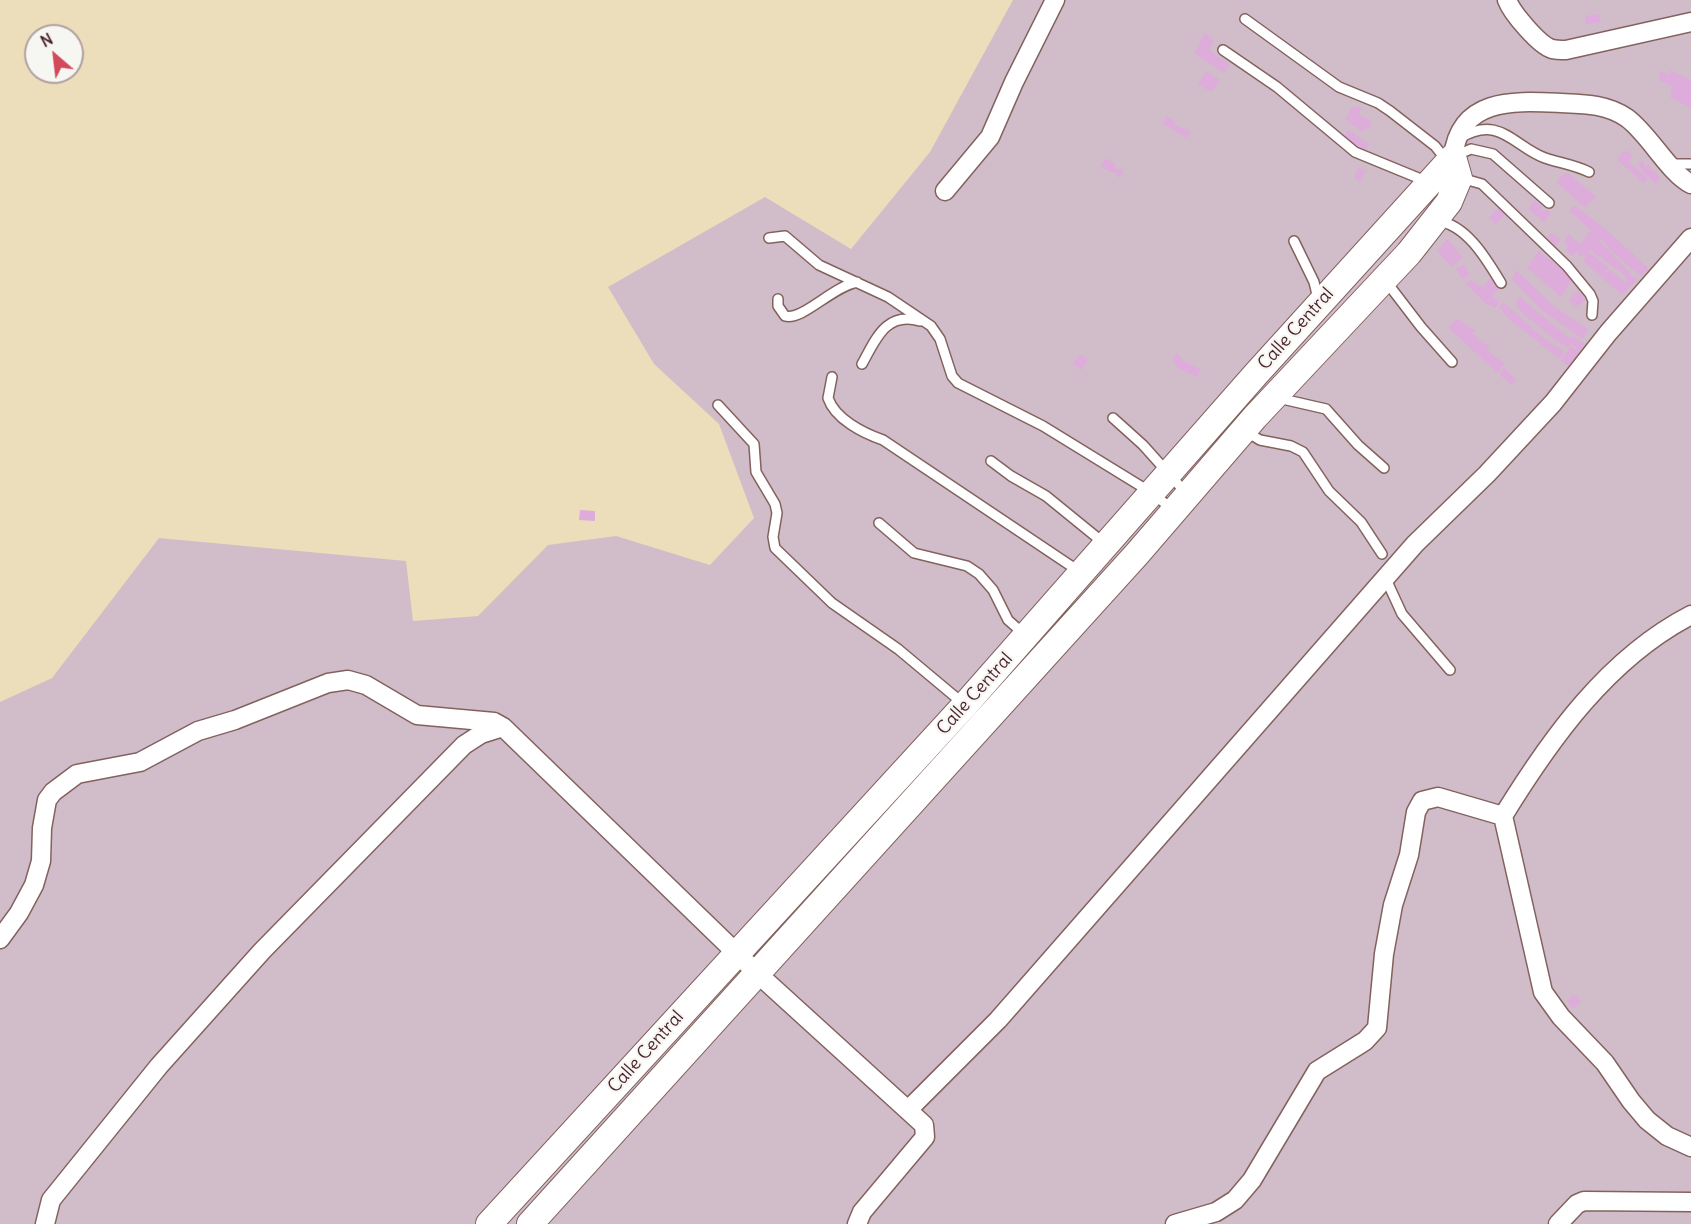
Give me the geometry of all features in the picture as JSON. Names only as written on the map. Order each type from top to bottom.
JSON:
[{"type":"street","points":[[945,191],[990,137],[1014,82],[1055,0]]},
{"type":"street","points":[[1507,0],[1514,14],[1544,45],[1552,49],[1566,50],[1691,22]]},
{"type":"street","name":"Calle Central","points":[[530,1224],[758,974],[1434,221],[1449,202],[1453,160],[1465,124],[1483,110],[1501,103],[1593,105],[1627,118],[1671,164],[1679,176],[1691,184]]},
{"type":"street","name":"Calle Central","points":[[489,1224],[965,705],[1318,304],[1428,182],[1453,160]]},
{"type":"street","points":[[909,1109],[998,1020],[1415,544],[1487,474],[1553,402],[1608,333],[1691,238]]},
{"type":"street","points":[[1691,615],[1671,625],[1614,671],[1561,728],[1503,816],[1543,992],[1561,1017],[1605,1063],[1647,1120],[1668,1136],[1691,1147]]},
{"type":"street","points":[[0,939],[19,913],[34,885],[41,861],[44,810],[47,800],[53,792],[77,774],[140,762],[198,731],[235,720],[328,683],[348,680],[366,685],[417,715],[483,719],[503,728],[758,974],[924,1125],[925,1137],[862,1212],[857,1224]]},
{"type":"street","points":[[45,1224],[51,1200],[159,1066],[262,951],[464,745],[481,734],[503,728]]},
{"type":"street","points":[[1174,1224],[1216,1212],[1235,1200],[1252,1180],[1317,1071],[1365,1041],[1377,1028],[1384,954],[1393,905],[1409,855],[1416,812],[1422,801],[1438,797],[1503,816]]},
{"type":"street","points":[[1558,1224],[1577,1204],[1584,1201],[1691,1202]]},
{"type":"lane","points":[[1245,18],[1339,87],[1378,103],[1390,111],[1482,184],[1567,266],[1590,294],[1593,301],[1592,315]]},
{"type":"lane","points":[[1223,50],[1277,87],[1355,153],[1428,182]]},
{"type":"lane","points":[[1453,160],[1471,133],[1499,132],[1511,136],[1545,158],[1589,172]]},
{"type":"lane","points":[[1453,160],[1471,149],[1493,154],[1549,203]]},
{"type":"lane","points":[[1671,164],[1691,164]]},
{"type":"lane","points":[[1434,221],[1448,224],[1469,239],[1481,251],[1501,283]]},
{"type":"lane","points":[[770,238],[785,236],[819,265],[858,281],[888,297],[925,323],[937,333],[952,376],[958,383],[1043,426],[1134,484],[1160,484],[1181,503]]},
{"type":"lane","points":[[1294,241],[1314,282],[1318,304]]},
{"type":"lane","points":[[1384,279],[1427,335],[1452,362]]},
{"type":"lane","points":[[778,299],[781,312],[785,316],[797,317],[835,289],[858,281]]},
{"type":"lane","points":[[862,364],[886,324],[904,318],[925,323]]},
{"type":"lane","points":[[832,377],[828,398],[836,413],[866,433],[883,440],[1082,573]]},
{"type":"lane","points":[[1274,397],[1326,409],[1358,445],[1384,468]]},
{"type":"lane","points":[[717,405],[754,444],[756,472],[776,508],[773,537],[779,554],[832,603],[898,649],[965,705]]},
{"type":"lane","points":[[1113,418],[1143,445],[1160,484],[1181,503]]},
{"type":"lane","points":[[1244,430],[1260,440],[1291,446],[1303,452],[1329,491],[1360,522],[1382,554]]},
{"type":"lane","points":[[991,461],[1011,476],[1046,496],[1107,545]]},
{"type":"lane","points":[[879,523],[914,553],[954,562],[979,573],[993,590],[1008,620],[1026,636]]},
{"type":"lane","points":[[1385,577],[1402,614],[1450,670]]},
{"type":"shaded area","points":[[1013,0],[1691,0],[1691,1224],[0,1224],[0,702],[52,678],[159,538],[406,561],[413,621],[478,616],[548,545],[616,536],[710,565],[754,518],[719,424],[654,364],[608,287],[765,197],[851,249],[930,152]]},
{"type":"building","points":[[1599,14],[1601,22],[1586,25],[1585,16]]},
{"type":"building","points":[[1205,33],[1214,41],[1209,50],[1230,64],[1224,73],[1194,53]]},
{"type":"building","points":[[1670,70],[1691,80],[1691,108],[1670,97],[1672,87],[1659,80],[1660,72],[1669,74]]},
{"type":"building","points":[[1206,71],[1220,80],[1211,92],[1198,84]]},
{"type":"building","points":[[1353,106],[1362,109],[1358,114],[1372,122],[1368,130],[1365,128],[1362,132],[1345,119]]},
{"type":"building","points":[[1166,116],[1174,120],[1175,125],[1191,131],[1187,138],[1163,124]]},
{"type":"building","points":[[1348,129],[1369,144],[1365,151],[1344,137]]},
{"type":"building","points":[[1629,151],[1632,157],[1629,161],[1648,178],[1644,183],[1617,160],[1622,152]]},
{"type":"building","points":[[1641,157],[1645,167],[1649,164],[1651,171],[1653,169],[1659,176],[1660,180],[1656,184],[1641,170],[1638,163],[1641,162]]},
{"type":"building","points":[[1106,158],[1116,165],[1113,168],[1124,169],[1120,178],[1116,175],[1117,173],[1100,166]]},
{"type":"building","points":[[1358,168],[1366,170],[1360,182],[1354,177]]},
{"type":"building","points":[[1567,172],[1596,197],[1585,207],[1556,182]]},
{"type":"building","points":[[1534,200],[1542,207],[1540,209],[1544,211],[1546,209],[1551,213],[1544,222],[1528,209]]},
{"type":"building","points":[[1574,205],[1608,231],[1649,269],[1641,276],[1611,251],[1600,238],[1598,240],[1631,273],[1630,275],[1638,279],[1622,295],[1586,264],[1583,260],[1586,256],[1583,254],[1581,257],[1576,251],[1573,256],[1565,250],[1568,245],[1564,241],[1569,234],[1580,244],[1591,230],[1569,211]],"holes":[[[1590,250],[1626,276],[1626,283],[1610,270],[1605,273],[1609,268],[1589,252]]]},
{"type":"building","points":[[1498,208],[1505,214],[1496,224],[1489,218]]},
{"type":"building","points":[[1551,233],[1561,239],[1555,247],[1546,240]]},
{"type":"building","points":[[1447,239],[1463,258],[1451,266],[1437,251]]},
{"type":"building","points":[[1539,251],[1573,278],[1561,297],[1527,268]]},
{"type":"building","points":[[1464,265],[1470,275],[1462,279],[1456,269]]},
{"type":"building","points":[[1516,270],[1555,307],[1588,329],[1583,339],[1544,312],[1512,280]]},
{"type":"building","points":[[1491,278],[1501,287],[1492,296],[1499,302],[1495,308],[1486,304],[1466,284],[1470,280],[1483,287]]},
{"type":"building","points":[[1578,291],[1586,299],[1577,308],[1569,300]]},
{"type":"building","points":[[1520,297],[1564,334],[1570,338],[1572,335],[1585,344],[1569,366],[1561,361],[1570,346],[1575,349],[1577,347],[1571,344],[1568,347],[1558,342],[1523,314],[1515,304]]},
{"type":"building","points":[[1503,302],[1541,336],[1565,352],[1560,359],[1511,321],[1499,307]]},
{"type":"building","points":[[1458,319],[1475,331],[1472,333],[1490,348],[1487,350],[1505,364],[1497,373],[1448,327]]},
{"type":"building","points":[[1177,353],[1185,362],[1201,369],[1197,377],[1181,370],[1172,361]]},
{"type":"building","points":[[1080,354],[1088,360],[1081,370],[1073,364]]},
{"type":"building","points":[[1504,368],[1516,379],[1512,385],[1499,374]]},
{"type":"building","points":[[580,510],[595,511],[595,521],[579,520]]},
{"type":"building","points":[[1574,994],[1582,1002],[1573,1008],[1567,1001]]}]
